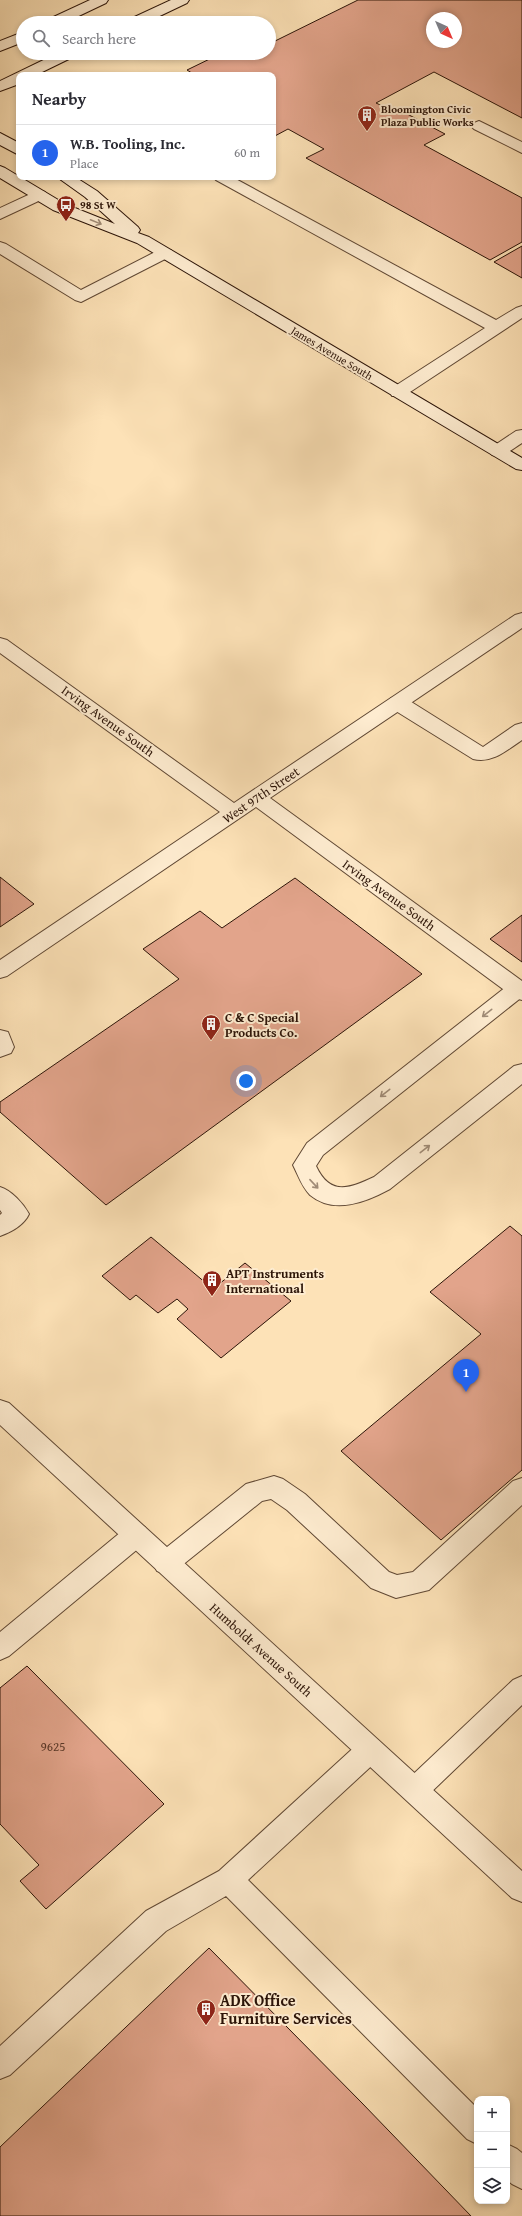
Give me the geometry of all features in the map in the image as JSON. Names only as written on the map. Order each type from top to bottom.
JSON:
[{"type":"street","points":[[67,16],[100,0]]},
{"type":"street","points":[[148,16],[182,0]]},
{"type":"street","points":[[0,40],[16,37]]},
{"type":"street","points":[[0,47],[16,39]]},
{"type":"street","points":[[30,72],[56,60]]},
{"type":"street","points":[[46,72],[56,60]]},
{"type":"street","points":[[0,87],[16,79]]},
{"type":"street","points":[[479,126],[522,148]]},
{"type":"street","points":[[0,138],[16,148]]},
{"type":"street","name":"James Avenue South","points":[[0,171],[59,207],[143,240],[522,465]]},
{"type":"street","name":"James Avenue South","points":[[69,180],[91,194],[143,240]]},
{"type":"street","points":[[226,180],[496,327]]},
{"type":"street","points":[[0,214],[39,195]]},
{"type":"street","points":[[0,247],[81,297],[165,253]]},
{"type":"street","points":[[398,392],[522,311]]},
{"type":"street","points":[[498,451],[522,435]]},
{"type":"street","name":"West 97th Street","points":[[0,970],[522,619]]},
{"type":"street","name":"Irving Avenue South","points":[[0,644],[235,813]]},
{"type":"street","points":[[398,703],[480,754],[491,752],[522,730]]},
{"type":"street","name":"Irving Avenue South","points":[[257,798],[520,990]]},
{"type":"street","points":[[520,990],[315,1149],[304,1166],[310,1180],[322,1192],[342,1197],[362,1194],[382,1182],[522,1072]]},
{"type":"street","points":[[0,1038],[4,1047],[0,1049]]},
{"type":"street","points":[[0,1196],[18,1214],[0,1227]]},
{"type":"street","name":"Humboldt Avenue South","points":[[0,1410],[522,1889]]},
{"type":"street","points":[[166,1563],[255,1492],[274,1487],[296,1502],[380,1580],[396,1587],[420,1582],[522,1489]]},
{"type":"street","points":[[0,1648],[136,1535]]},
{"type":"street","points":[[414,1790],[522,1688]]},
{"type":"street","points":[[0,2065],[156,1921],[229,1880],[370,1750]]},
{"type":"street","points":[[229,1880],[474,2126]]},
{"type":"street","points":[[510,2162],[522,2174]]},
{"type":"building","name":"Bloomington Civic Plaza Public Works","points":[[358,0],[522,0],[522,118],[434,72],[376,103],[389,109],[394,107],[445,134],[424,145],[522,198],[522,242],[490,260],[306,158],[324,149],[288,129],[276,135],[276,72],[190,72],[187,70],[208,60],[276,60],[276,41]]},
{"type":"building","points":[[522,246],[522,278],[494,262]]},
{"type":"building","points":[[0,877],[34,904],[0,927]]},
{"type":"building","name":"C & C Special Products Co.","points":[[295,878],[422,974],[106,1205],[0,1112],[0,1102],[179,979],[143,949],[200,911],[222,928]]},
{"type":"building","points":[[522,915],[522,962],[490,939]]},
{"type":"building","points":[[510,1226],[522,1236],[522,1470],[441,1540],[341,1451],[481,1334],[430,1292]]},
{"type":"building","name":"APT Instruments International","points":[[151,1237],[213,1289],[245,1263],[291,1301],[221,1358],[177,1319],[188,1309],[177,1299],[158,1313],[136,1295],[130,1300],[102,1276]]},
{"type":"building","points":[[27,1666],[164,1804],[46,1909],[20,1881],[39,1865],[0,1824],[0,1688]]},
{"type":"building","name":"ADK Office Furniture Services","points":[[209,1948],[471,2216],[0,2216],[0,2147]]},
{"type":"place","name":"Bloomington Civic Plaza Public Works","points":[[367,132]]},
{"type":"place","name":"98 St W","points":[[66,222]]},
{"type":"place","name":"C & C Special Products Co.","points":[[211,1041]]},
{"type":"place","name":"APT Instruments International","points":[[212,1297]]},
{"type":"place","name":"W.B. Tooling, Inc.","points":[[466,1392]]},
{"type":"place","name":"ADK Office Furniture Services","points":[[206,2026]]}]
